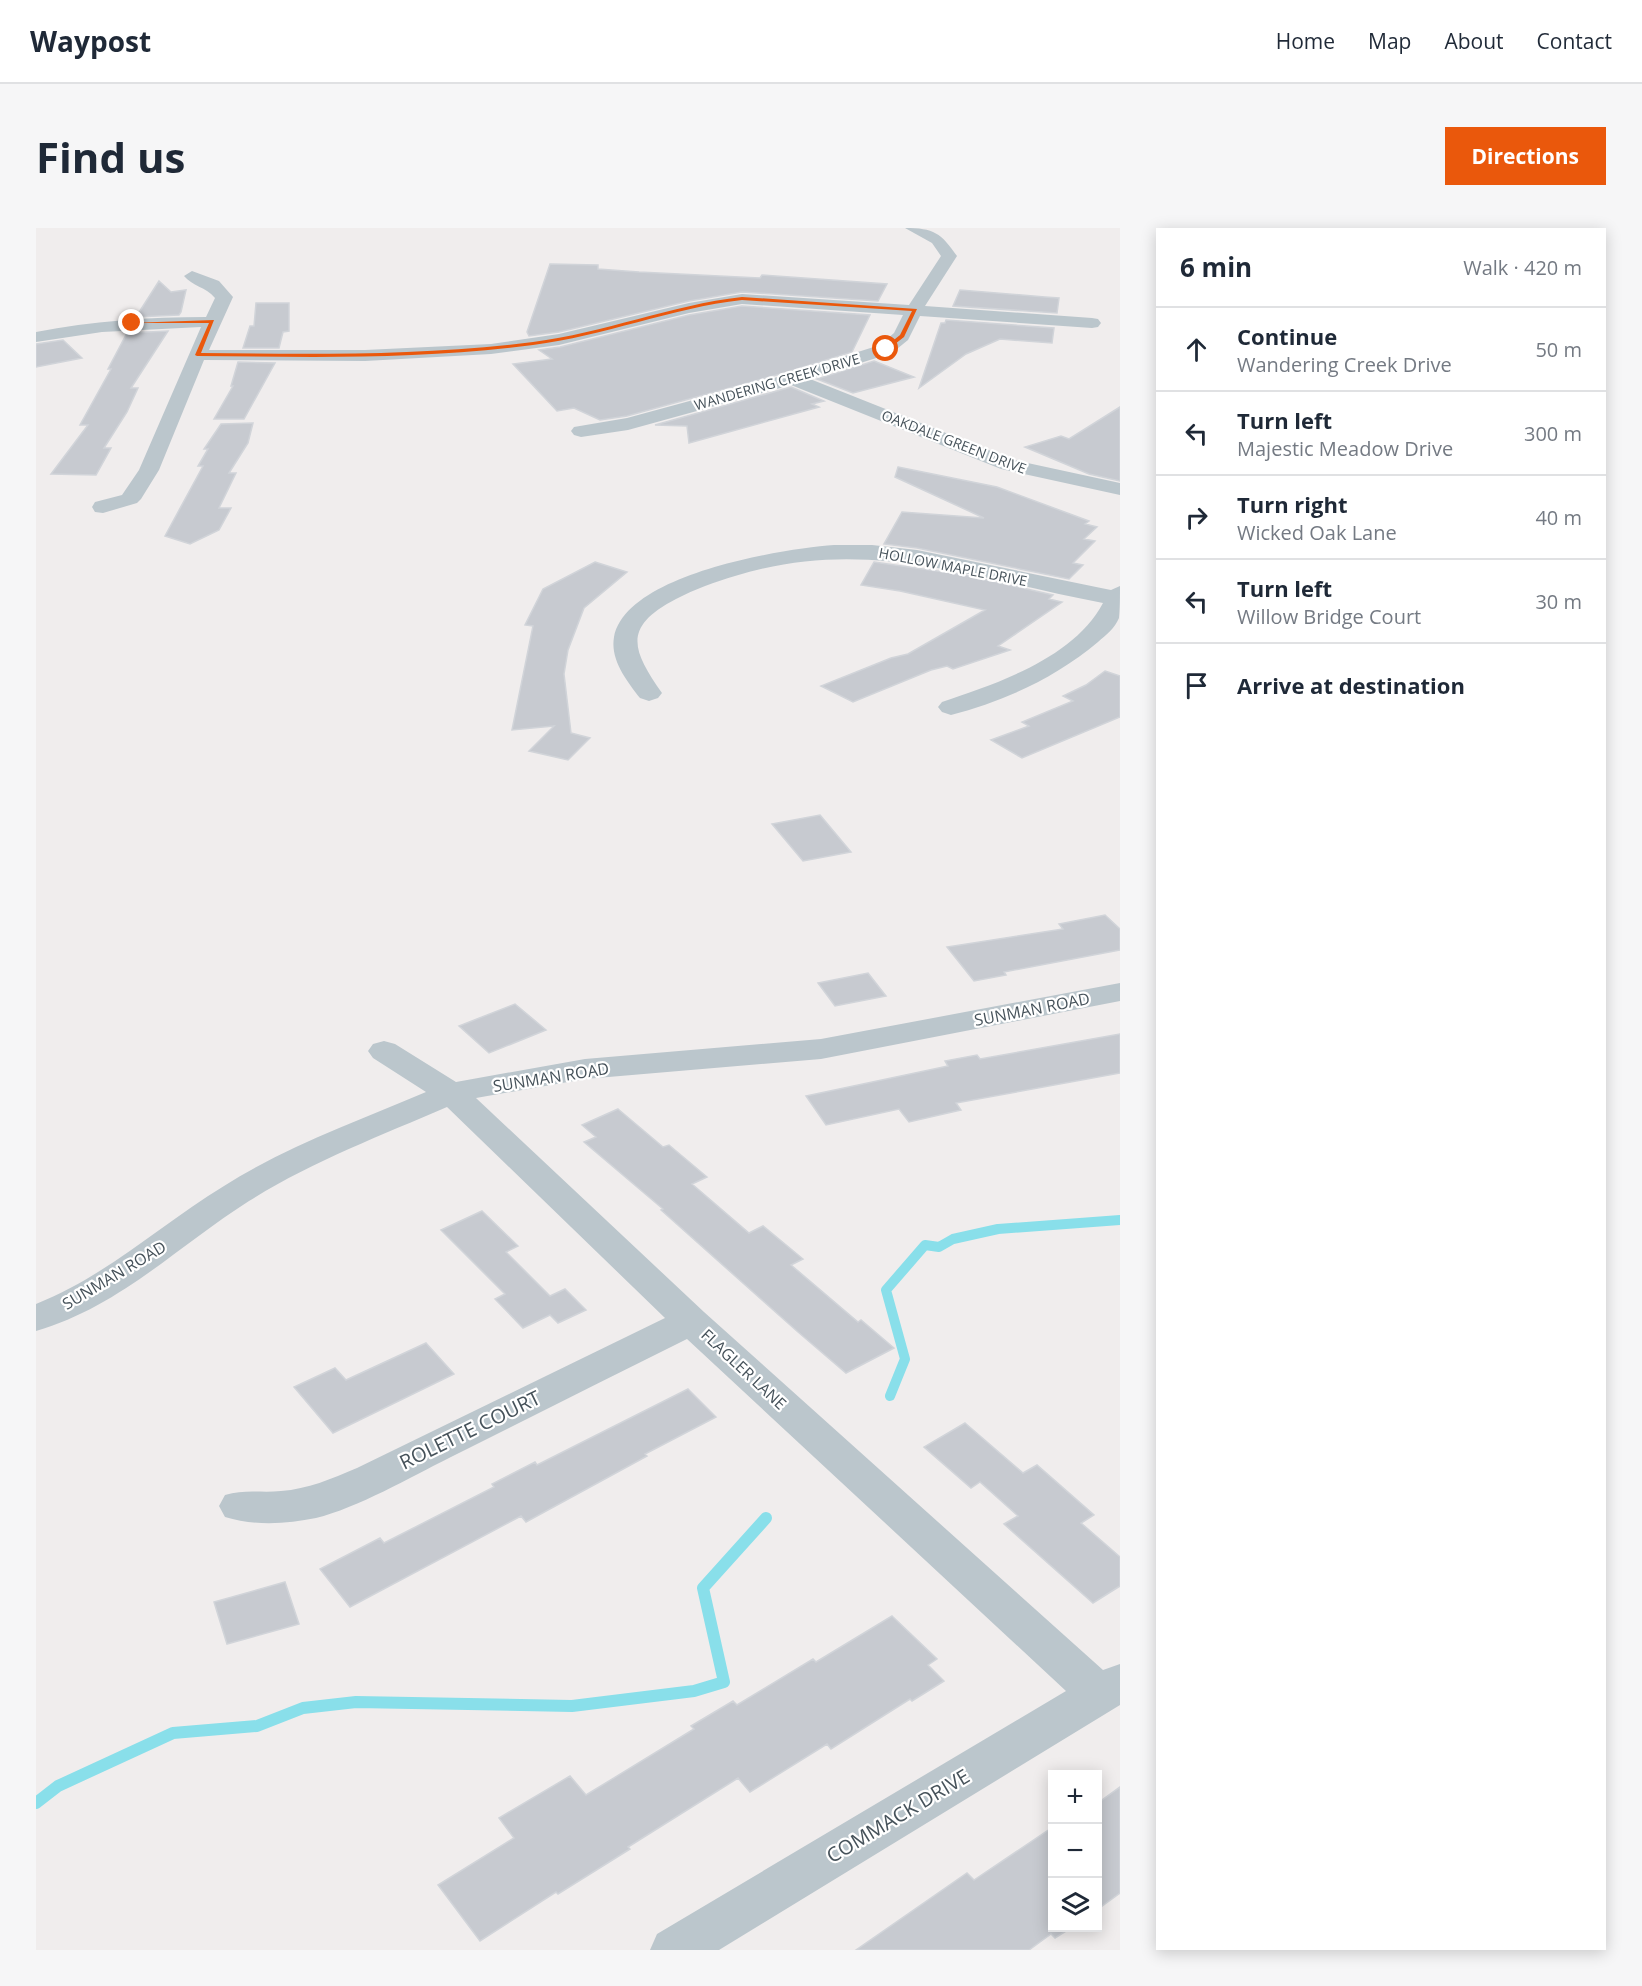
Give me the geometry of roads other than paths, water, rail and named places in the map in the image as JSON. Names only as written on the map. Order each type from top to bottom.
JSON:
[{"type":"street","name":"WANDERING CREEK DRIVE","points":[[581,431],[628,424],[792,379],[886,349],[902,336],[915,309],[949,256],[938,240],[913,228]]},
{"type":"street","points":[[103,507],[130,499],[149,470],[224,297],[213,285],[192,276]]},
{"type":"street","points":[[197,355],[360,356],[494,349],[573,337],[714,302],[742,299],[915,309],[1092,323]]},
{"type":"street","points":[[644,302],[670,313]]},
{"type":"street","points":[[36,337],[68,330],[132,323],[212,322]]},
{"type":"street","name":"OAKDALE GREEN DRIVE","points":[[792,379],[1008,465],[1120,489]]},
{"type":"street","name":"HOLLOW MAPLE DRIVE","points":[[649,693],[627,662],[625,643],[629,625],[641,611],[660,597],[683,585],[757,561],[810,553],[884,553],[1119,596]]},
{"type":"street","points":[[951,707],[1040,672],[1073,650],[1104,624],[1119,596]]},
{"type":"street","name":"SUNMAN ROAD","points":[[36,1318],[71,1304],[144,1261],[236,1194],[296,1160],[451,1094],[585,1069],[821,1048],[1120,992]]},
{"type":"street","name":"FLAGLER LANE","points":[[384,1050],[451,1094],[691,1321],[1109,1688]]},
{"type":"street","name":"ROLETTE COURT","points":[[240,1506],[279,1507],[316,1502],[371,1479],[691,1321]]},
{"type":"street","name":"COMMACK DRIVE","points":[[675,1950],[1109,1688]]},
{"type":"waterway","points":[[890,1396],[905,1359],[886,1290],[925,1245],[939,1247],[953,1239],[998,1229],[1120,1220]]},
{"type":"waterway","points":[[36,1803],[58,1786],[173,1733],[257,1726],[303,1708],[356,1702],[572,1706],[694,1691],[724,1682],[703,1588],[766,1518]]}]
